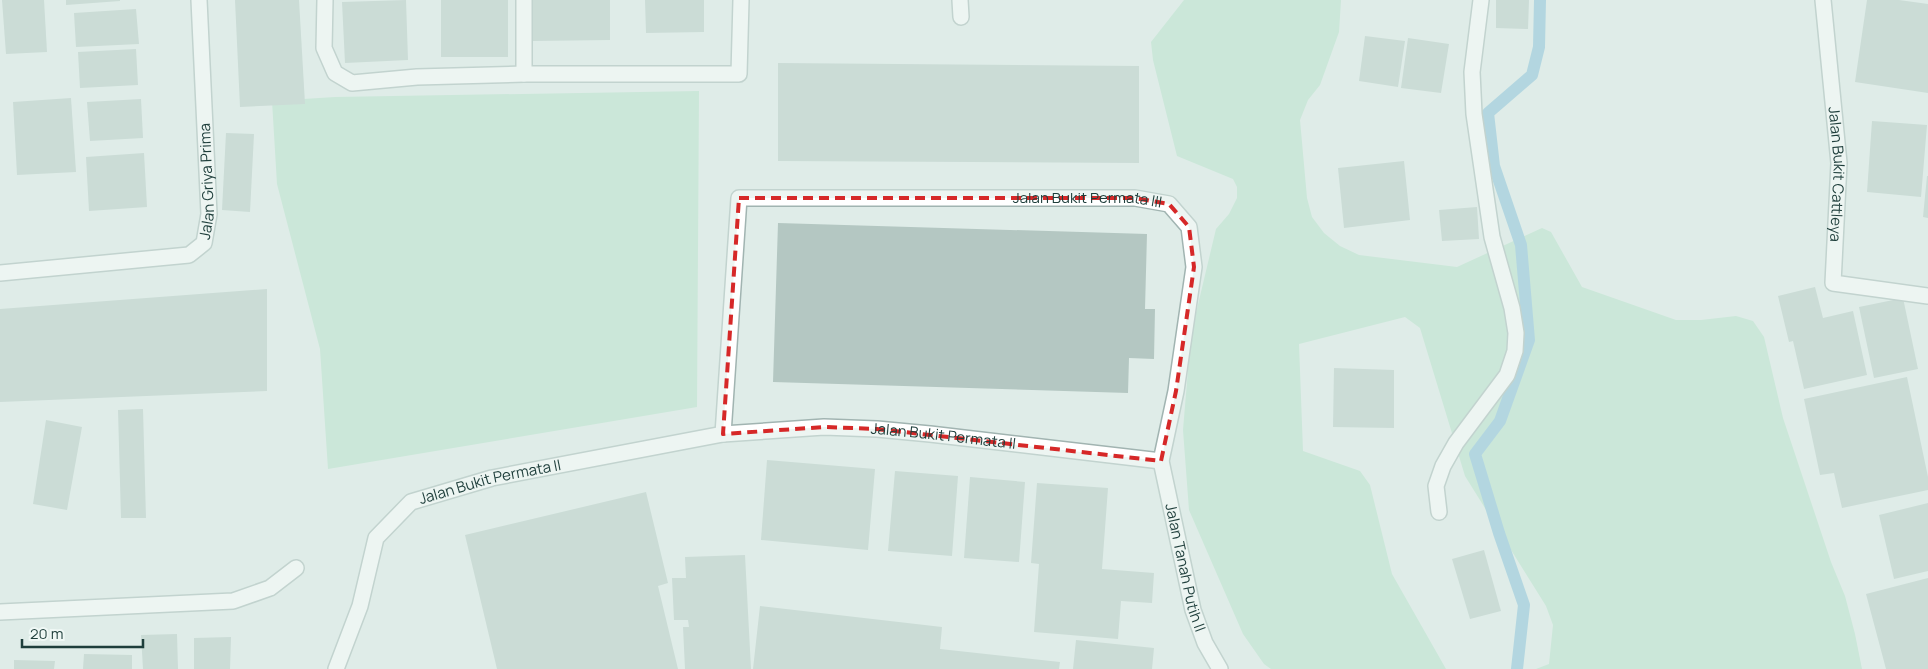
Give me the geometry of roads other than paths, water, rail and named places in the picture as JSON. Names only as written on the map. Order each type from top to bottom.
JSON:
[{"type":"street","name":"Jalan Griya Prima","points":[[0,274],[189,255],[204,244],[209,214],[199,0]]},
{"type":"street","points":[[325,0],[324,48],[334,73],[352,83],[417,77],[524,74],[739,74],[741,0]]},
{"type":"street","points":[[524,0],[524,74]]},
{"type":"street","points":[[960,0],[961,17]]},
{"type":"street","points":[[1440,512],[1436,486],[1443,466],[1456,442],[1507,375],[1515,351],[1516,333],[1512,308],[1492,237],[1474,114],[1472,72],[1481,0]]},
{"type":"street","name":"Jalan Bukit Cattleya","points":[[1822,0],[1839,163],[1833,283],[1928,296]]},
{"type":"street","name":"Jalan Bukit Permata III","points":[[723,434],[739,198],[1135,198],[1169,204],[1189,227],[1194,267],[1176,391],[1161,461]]},
{"type":"street","name":"Jalan Bukit Permata II","points":[[336,669],[360,606],[376,538],[411,502],[492,478],[723,434],[824,427],[877,429],[1161,461]]},
{"type":"street","name":"Jalan Tanah Putih II","points":[[1161,461],[1193,610],[1205,643],[1220,669]]},
{"type":"street","points":[[0,612],[233,601],[270,588],[296,568]]},
{"type":"waterway","points":[[1517,669],[1524,605],[1499,533],[1475,454],[1500,421],[1529,340],[1521,245],[1494,166],[1488,113],[1532,75],[1539,47],[1540,0]]}]
